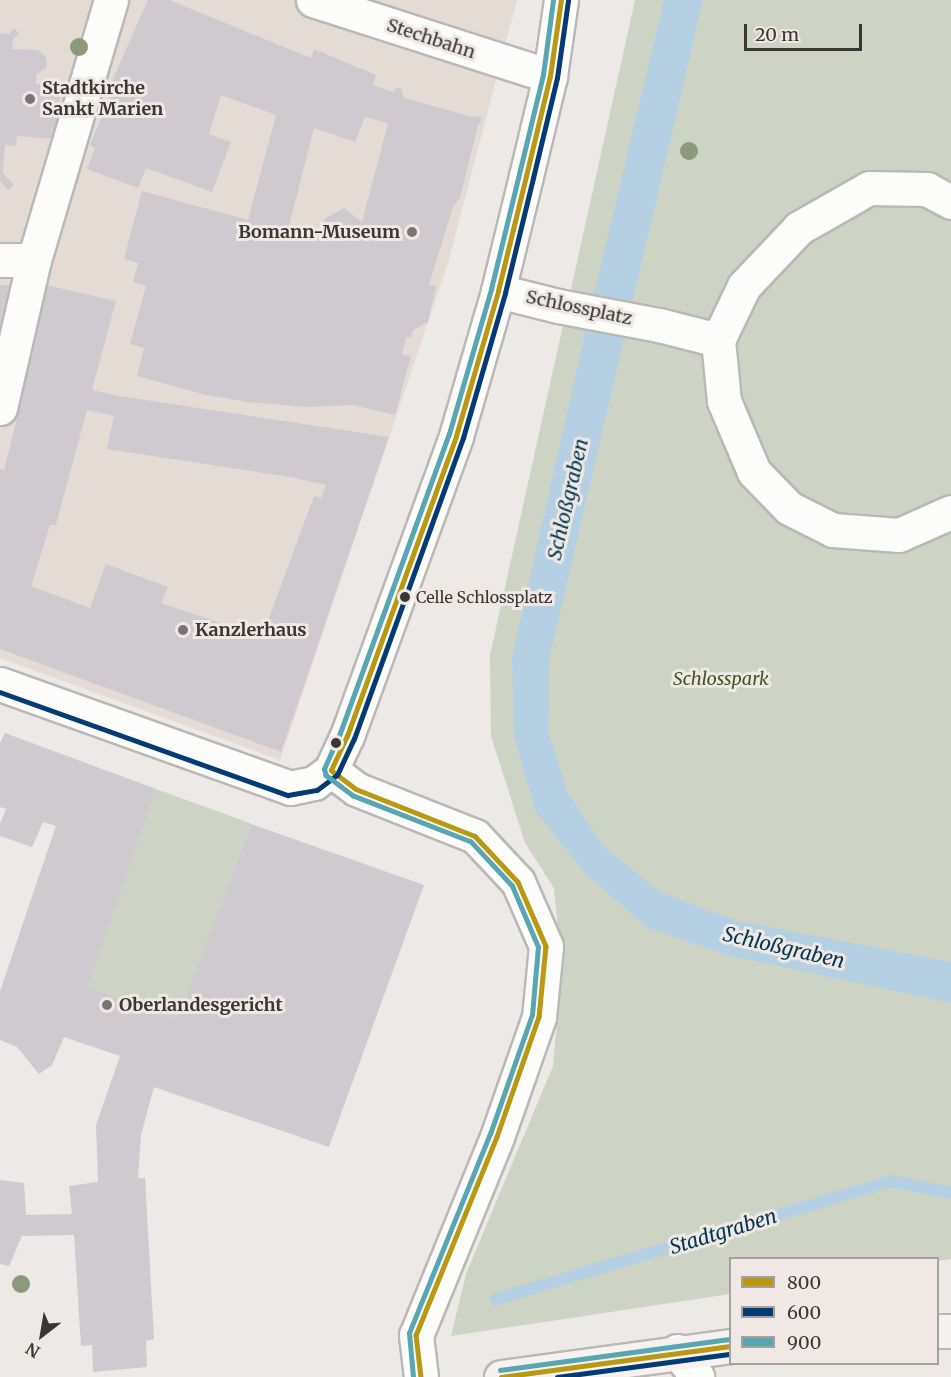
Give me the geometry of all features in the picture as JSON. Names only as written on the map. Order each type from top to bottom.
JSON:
[{"type":"main road","points":[[501,1377],[677,1351],[729,1346]]},
{"type":"street","points":[[0,408],[34,260],[111,0]]},
{"type":"street","name":"Stechbahn","points":[[313,0],[550,76]]},
{"type":"street","points":[[0,684],[290,788],[314,783],[331,770],[347,736],[456,436],[498,291],[550,76],[561,0]]},
{"type":"street","points":[[951,202],[927,189],[869,188],[799,228],[744,286],[718,340],[724,401],[754,472],[789,508],[833,530],[899,535],[951,512]]},
{"type":"street","points":[[0,260],[34,260]]},
{"type":"street","name":"Schlossplatz","points":[[498,291],[572,309],[659,325],[718,340]]},
{"type":"street","points":[[331,770],[356,789],[475,836],[518,882],[546,946],[539,1017],[497,1137],[416,1335],[421,1377]]},
{"type":"street","points":[[677,1351],[697,1377]]},
{"type":"shaded area","points":[[0,0],[517,0],[448,263],[280,760],[0,658]]},
{"type":"green space","name":"Schlosspark","points":[[635,0],[951,0],[951,1259],[939,1261],[939,1257],[729,1257],[729,1294],[451,1336],[466,1274],[553,1066],[562,968],[554,888],[525,843],[491,736],[490,655]]},
{"type":"green space","points":[[156,789],[251,824],[179,1022],[84,987]]},
{"type":"water","name":"Schloßgraben","points":[[664,0],[703,0],[549,660],[548,730],[567,792],[605,848],[662,893],[737,921],[951,962],[951,1003],[728,955],[647,927],[585,873],[536,812],[514,737],[512,657],[590,311]]},
{"type":"building","points":[[148,0],[169,0],[311,58],[314,49],[376,75],[373,85],[393,92],[396,88],[401,88],[404,98],[473,117],[479,116],[482,120],[478,125],[460,198],[453,207],[429,285],[436,286],[428,322],[413,330],[410,338],[406,337],[402,354],[411,356],[395,415],[353,405],[307,407],[248,402],[206,395],[137,376],[144,348],[130,344],[146,286],[133,282],[138,263],[124,259],[142,191],[248,220],[276,115],[221,95],[209,134],[231,142],[212,192],[146,168],[138,188],[87,169],[95,148],[90,145],[115,85],[111,83]],"holes":[[[365,117],[388,123],[362,222],[344,208],[324,219],[328,242],[288,230],[314,128],[355,142]]]},
{"type":"building","name":"Stadtkirche Sankt Marien","points":[[14,28],[19,34],[13,39],[12,49],[38,50],[46,57],[47,67],[36,75],[36,84],[61,86],[58,139],[17,136],[16,146],[5,145],[3,173],[14,185],[8,190],[0,181],[0,33],[9,34]]},
{"type":"building","points":[[37,283],[116,301],[92,390],[389,437],[281,752],[0,649],[0,469],[4,470],[22,399],[10,394]],"holes":[[[87,410],[114,416],[107,449],[290,477],[326,485],[321,498],[314,496],[262,637],[161,603],[168,587],[106,564],[90,608],[31,586],[50,525],[56,525]]]},
{"type":"building","points":[[0,285],[17,286],[0,378]]},
{"type":"building","points":[[5,733],[156,789],[87,988],[178,1020],[251,824],[424,885],[329,1147],[154,1087],[141,1135],[138,1178],[145,1178],[154,1339],[146,1341],[147,1367],[93,1372],[92,1345],[81,1346],[74,1235],[22,1236],[9,1266],[0,1264],[0,1180],[24,1183],[26,1215],[72,1214],[69,1186],[98,1182],[96,1125],[120,1056],[64,1037],[52,1065],[39,1074],[17,1047],[0,1040],[0,991],[56,826],[43,822],[32,847],[0,836],[0,824],[6,809],[0,807],[0,743]]},
{"type":"waterway","name":"Stadtgraben","points":[[496,1299],[891,1181],[951,1193]]},
{"type":"transit line","name":"900","points":[[413,1377],[409,1333],[490,1134],[532,1015],[538,947],[512,886],[471,842],[353,796],[326,776],[324,769],[340,733],[449,434],[491,289],[543,75],[553,0]]},
{"type":"transit line","name":"800","points":[[331,770],[347,736],[456,436],[498,291],[526,176],[550,76],[561,0]]},
{"type":"transit line","name":"600","points":[[0,692],[288,795],[317,790],[337,775],[354,739],[463,438],[505,293],[533,178],[557,78],[568,1]]},
{"type":"transit line","name":"800","points":[[331,770],[356,789],[475,836],[518,882],[546,946],[539,1017],[497,1137],[416,1335],[421,1377]]},
{"type":"transit line","name":"900","points":[[500,1370],[729,1339]]},
{"type":"transit line","name":"800","points":[[501,1377],[729,1346]]},
{"type":"transit line","name":"600","points":[[557,1377],[729,1354]]},
{"type":"place","name":"Stadtkirche Sankt Marien","points":[[30,99]]},
{"type":"place","name":"Bomann-Museum","points":[[412,232]]},
{"type":"place","name":"Celle Schlossplatz","points":[[405,597]]},
{"type":"place","name":"Kanzlerhaus","points":[[183,630]]},
{"type":"place","name":"Oberlandesgericht","points":[[107,1005]]}]
